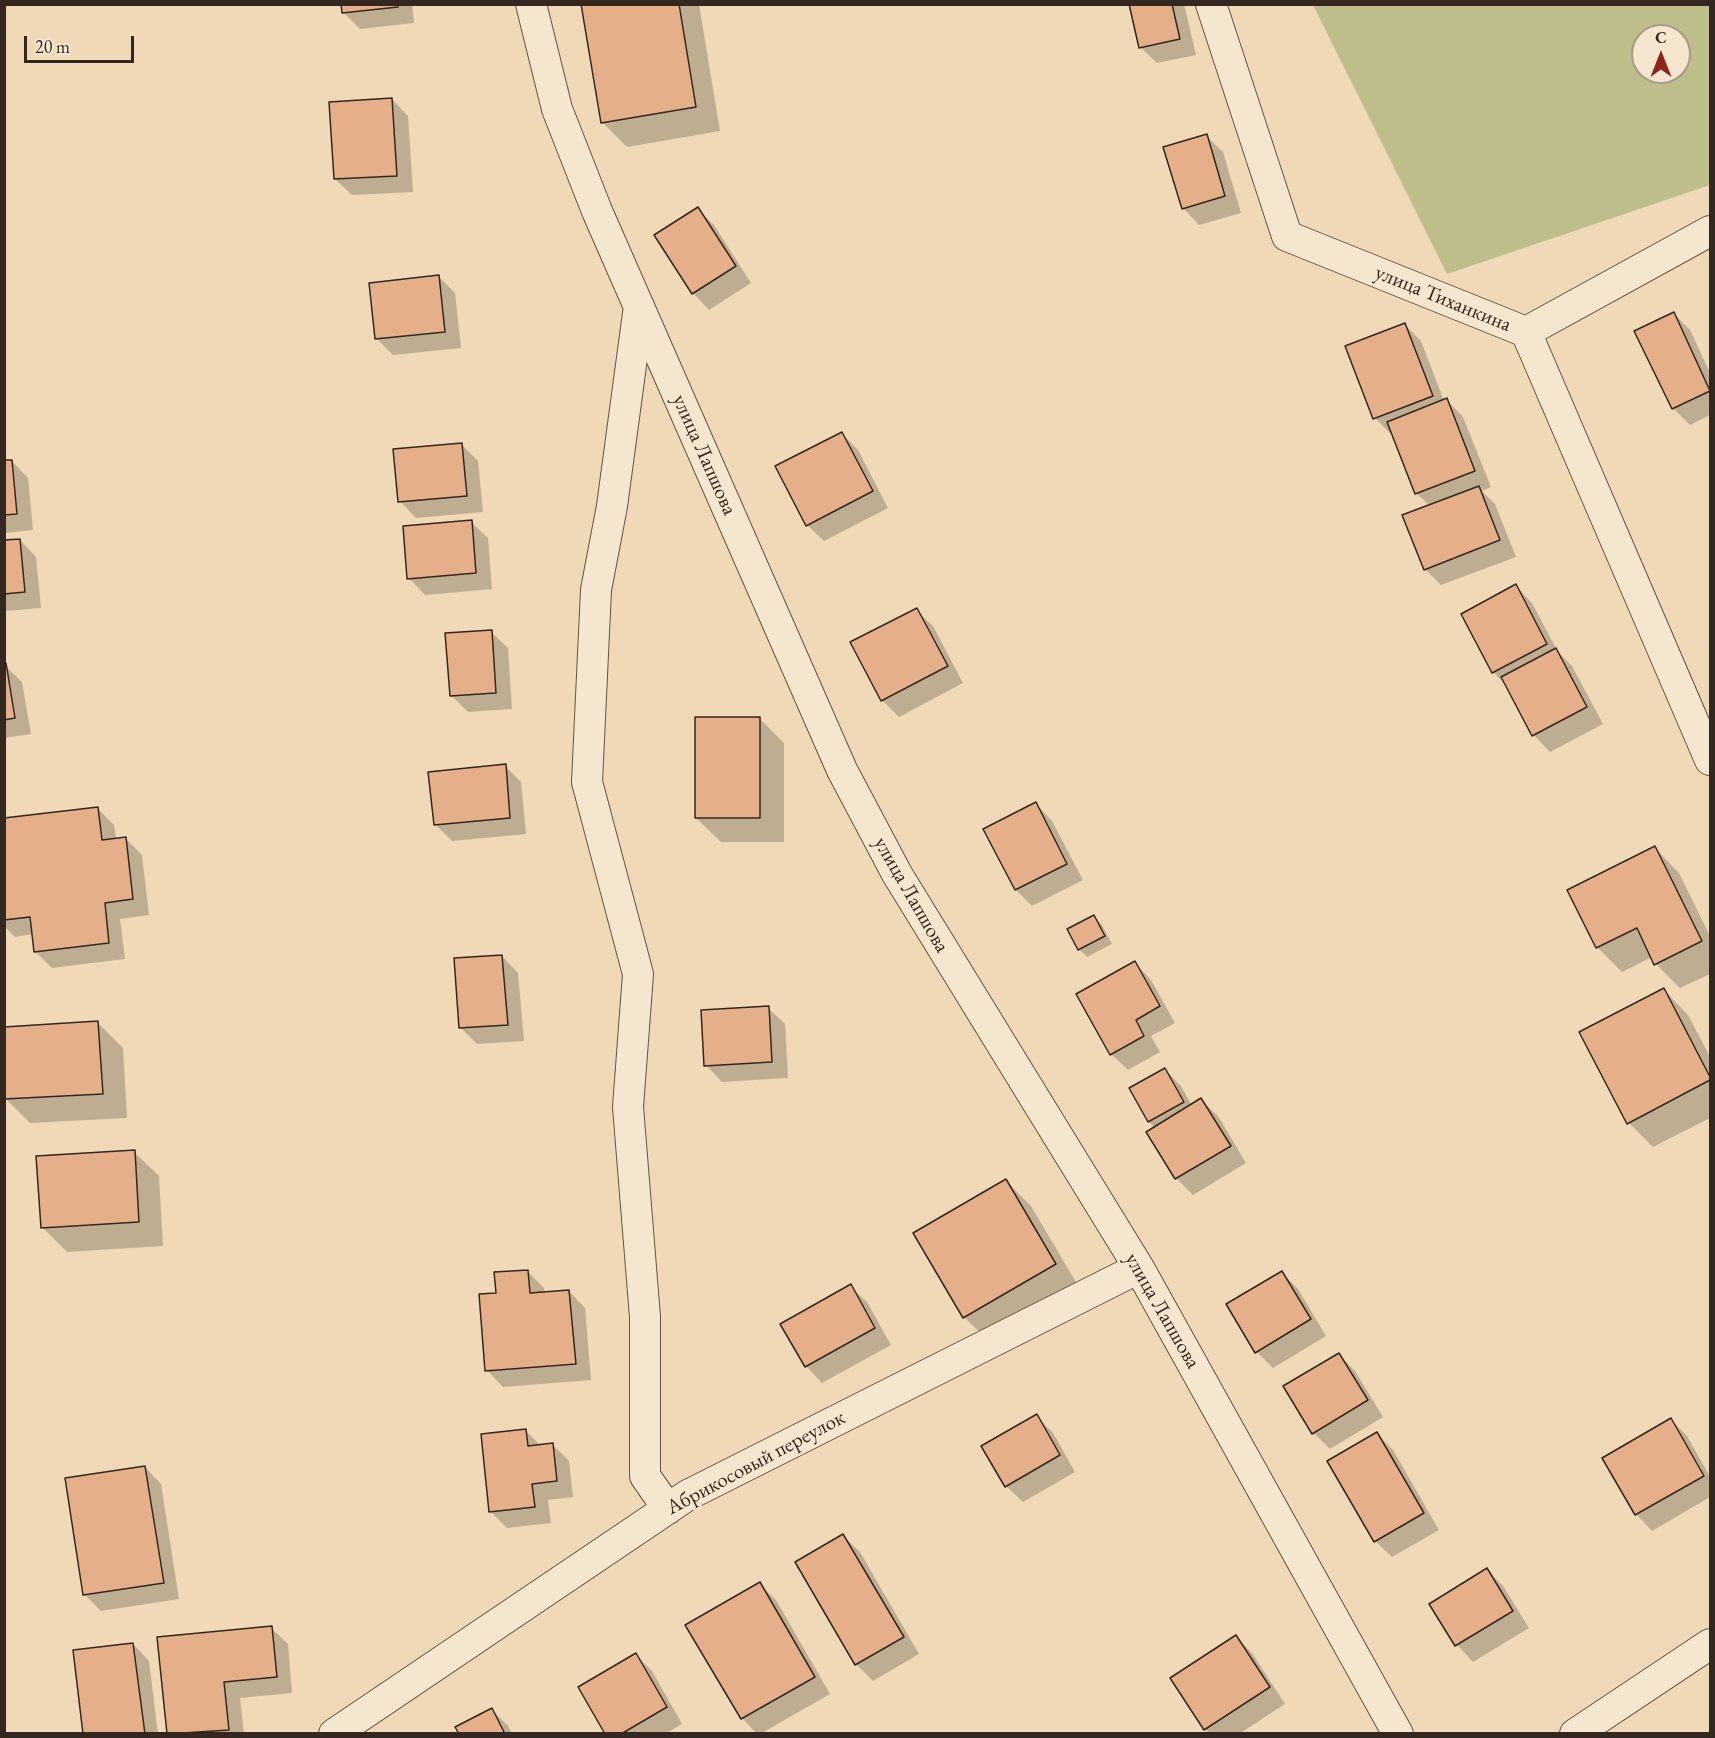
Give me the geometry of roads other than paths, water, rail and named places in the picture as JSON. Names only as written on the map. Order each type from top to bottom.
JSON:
[{"type":"street","name":"улица Лапшова","points":[[531,4],[557,109],[597,211],[853,791],[897,874],[1138,1268],[1398,1734]]},
{"type":"street","name":"улица Тиханкина","points":[[1211,4],[1287,236],[1526,332],[1707,743]]},
{"type":"street","points":[[1526,332],[1710,231]]},
{"type":"street","points":[[639,306],[612,506],[596,590],[586,782],[638,974],[628,1107],[645,1317],[645,1476],[668,1509]]},
{"type":"street","name":"Абрикосовый переулок","points":[[334,1734],[688,1495],[1138,1268]]},
{"type":"street","points":[[1575,1734],[1710,1644]]}]
